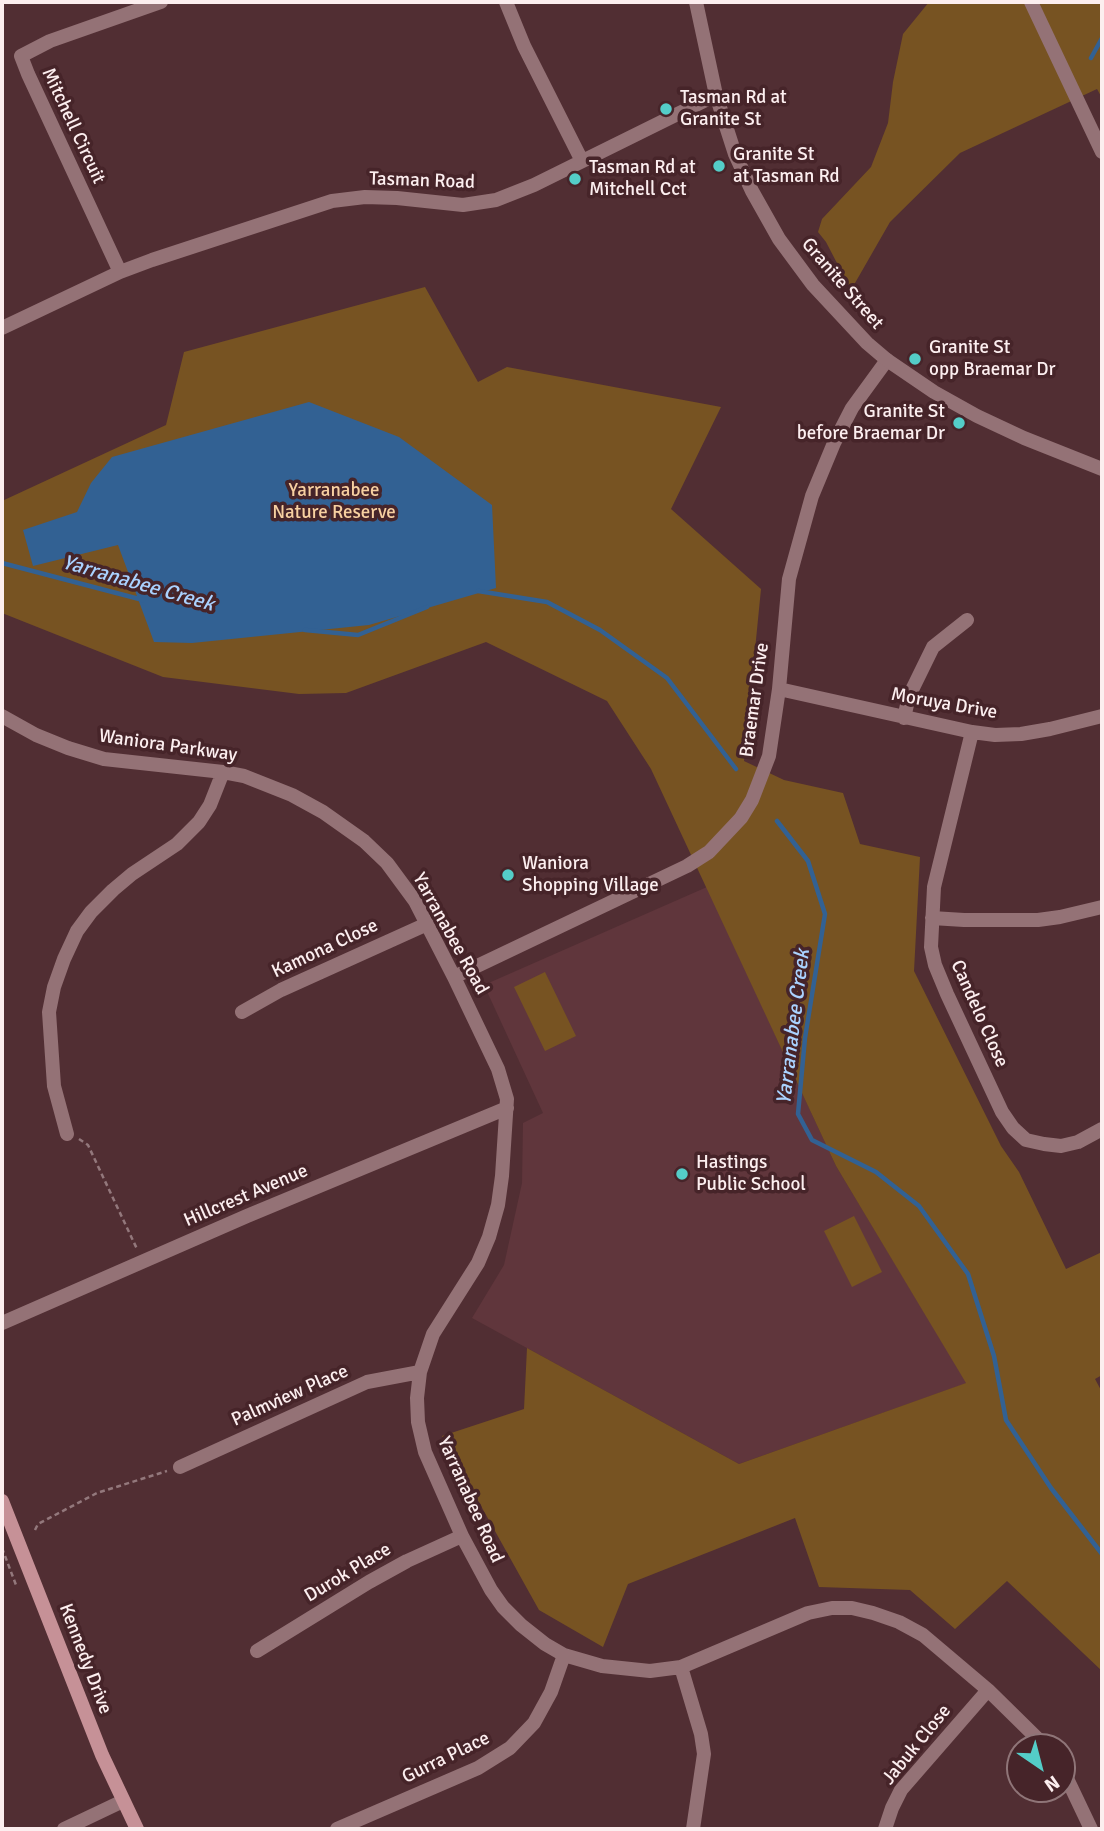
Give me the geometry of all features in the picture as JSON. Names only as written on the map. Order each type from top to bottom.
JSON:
[{"type":"main road","name":"Kennedy Drive","points":[[2,1502],[102,1755],[137,1829]]},
{"type":"street","name":"Mitchell Circuit","points":[[120,272],[21,56],[50,41],[161,2]]},
{"type":"street","points":[[506,2],[524,46],[582,161]]},
{"type":"street","name":"Granite Street","points":[[696,2],[716,95],[735,154],[779,239],[813,285],[867,343],[934,392],[1024,438],[1102,469]]},
{"type":"street","points":[[1031,2],[1102,152]]},
{"type":"street","name":"Tasman Road","points":[[2,328],[120,272],[332,201],[365,197],[463,205],[496,200],[534,185],[716,95]]},
{"type":"street","name":"Braemar Drive","points":[[454,977],[687,866],[709,852],[741,818],[757,788],[769,756],[779,689],[789,579],[812,496],[852,408],[887,360]]},
{"type":"street","points":[[904,718],[909,696],[933,647],[967,620]]},
{"type":"street","name":"Moruya Drive","points":[[779,689],[972,733],[995,735],[1050,729],[1102,716]]},
{"type":"street","name":"Waniora Parkway","points":[[2,716],[36,735],[104,759],[244,776],[292,795]]},
{"type":"street","name":"Candelo Close","points":[[972,733],[934,887],[931,947],[935,965],[1002,1112],[1013,1128],[1026,1140],[1061,1146],[1078,1142],[1102,1129]]},
{"type":"street","points":[[67,1133],[54,1086],[49,1012],[54,987],[64,960],[77,931],[91,912],[132,874],[177,844],[199,822],[210,805],[223,772]]},
{"type":"street","name":"Yarranabee Road","points":[[292,795],[323,812],[364,841],[387,863],[415,901],[454,977],[505,1088],[507,1108],[502,1176],[498,1205],[489,1237],[478,1263],[433,1334],[420,1372],[417,1398],[420,1435],[435,1476],[462,1536],[503,1607],[545,1644],[564,1655],[583,1662],[650,1671],[681,1667],[808,1613],[832,1608],[852,1608],[873,1613],[899,1622],[923,1635],[988,1690],[1032,1733]]},
{"type":"street","points":[[932,918],[1038,920],[1102,907]]},
{"type":"street","name":"Kamona Close","points":[[242,1012],[281,990],[427,924]]},
{"type":"street","name":"Hillcrest Avenue","points":[[2,1323],[142,1260],[507,1108]]},
{"type":"street","name":"Palmview Place","points":[[180,1467],[367,1382],[420,1372]]},
{"type":"street","name":"Durok Place","points":[[257,1651],[369,1582],[462,1536]]},
{"type":"street","name":"Gurra Place","points":[[337,1829],[478,1768],[510,1748],[534,1723],[551,1692],[564,1655]]},
{"type":"street","points":[[681,1667],[701,1734],[704,1754],[693,1829]]},
{"type":"street","name":"Jabuk Close","points":[[885,1829],[901,1790],[988,1690]]},
{"type":"street","points":[[1076,1797],[1091,1829]]},
{"type":"street","points":[[64,1829],[123,1801]]},
{"type":"path","points":[[67,1133],[88,1144],[142,1260]]},
{"type":"path","points":[[35,1530],[38,1524],[97,1493],[180,1467]]},
{"type":"path","points":[[2,1548],[16,1585]]},
{"type":"shaded area","name":"Hastings Public School","points":[[707,887],[836,1166],[967,1383],[739,1464],[472,1318],[504,1265],[522,1183],[523,1123],[543,1113],[484,985]]},
{"type":"green space","points":[[929,2],[1102,2],[1102,98],[1097,89],[960,153],[890,222],[851,290],[818,232],[822,219],[871,167],[888,123],[903,34]]},
{"type":"green space","name":"Yarranabee Nature Reserve","points":[[425,287],[478,382],[507,367],[721,407],[671,509],[761,589],[744,761],[784,780],[843,793],[860,844],[920,857],[914,971],[1001,1146],[1019,1172],[1066,1269],[1102,1252],[1102,1375],[1095,1379],[1102,1392],[1102,1671],[1007,1581],[955,1629],[910,1590],[819,1587],[795,1518],[628,1584],[603,1647],[539,1610],[442,1436],[524,1409],[527,1348],[739,1464],[966,1383],[836,1166],[651,769],[607,701],[486,642],[346,693],[299,694],[163,677],[2,613],[2,501],[166,425],[184,352]]},
{"type":"green space","points":[[545,972],[576,1036],[545,1051],[514,987]]},
{"type":"green space","points":[[854,1216],[882,1272],[852,1287],[824,1231]]},
{"type":"water","points":[[309,402],[399,437],[492,505],[496,588],[369,625],[192,643],[154,642],[118,545],[33,566],[23,530],[77,512],[91,483],[112,457]]},
{"type":"waterway","points":[[1091,58],[1102,38]]},
{"type":"waterway","name":"Yarranabee Creek","points":[[2,563],[143,600]]},
{"type":"waterway","name":"Yarranabee Creek","points":[[478,591],[547,602],[600,630],[667,678],[736,769]]},
{"type":"waterway","name":"Yarranabee Creek","points":[[305,630],[358,635],[427,607]]},
{"type":"waterway","name":"Yarranabee Creek","points":[[777,821],[808,861],[825,914],[805,1038],[798,1114],[812,1140],[876,1172],[919,1206],[968,1274],[994,1356],[1006,1420],[1051,1488],[1102,1554]]},
{"type":"place","name":"Tasman Rd at Granite St","points":[[666,109]]},
{"type":"place","name":"Granite St at Tasman Rd","points":[[719,166]]},
{"type":"place","name":"Tasman Rd at Mitchell Cct","points":[[575,179]]},
{"type":"place","name":"Granite St opp Braemar Dr","points":[[915,359]]},
{"type":"place","name":"Granite St before Braemar Dr","points":[[959,423]]},
{"type":"place","name":"Waniora Shopping Village","points":[[508,875]]},
{"type":"place","name":"Hastings Public School","points":[[682,1174]]}]
